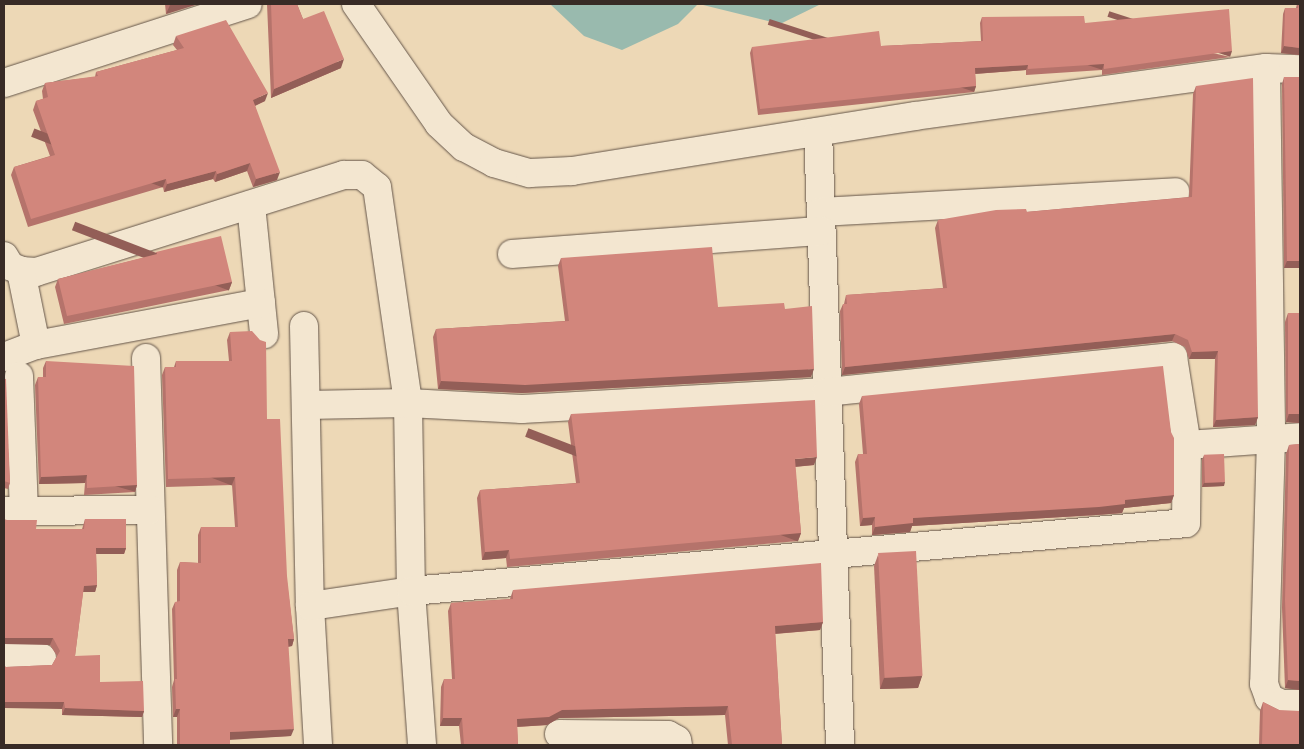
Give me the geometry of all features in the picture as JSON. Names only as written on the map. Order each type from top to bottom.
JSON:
[{"type":"street","points":[[4,83],[248,4]]},
{"type":"street","points":[[356,4],[439,124],[464,147],[494,163],[530,173],[572,171],[818,132],[1266,68],[1300,69]]},
{"type":"street","points":[[1266,68],[1271,438],[1264,684],[1269,698],[1282,704],[1300,704]]},
{"type":"street","points":[[818,132],[827,392],[835,552],[840,745]]},
{"type":"street","points":[[12,264],[36,272],[344,175],[362,175],[377,186],[408,403],[411,591],[422,745]]},
{"type":"street","points":[[512,254],[821,222],[1175,192]]},
{"type":"street","points":[[251,205],[264,334]]},
{"type":"street","points":[[12,264],[36,345]]},
{"type":"street","points":[[150,510],[14,511],[11,366],[36,345],[261,303]]},
{"type":"street","points":[[304,326],[310,606],[318,745]]},
{"type":"street","points":[[306,404],[408,403],[522,409],[827,392],[1173,357],[1187,445],[1186,523],[835,552],[411,591],[310,606]]},
{"type":"street","points":[[146,358],[158,745]]},
{"type":"street","points":[[1187,445],[1300,437]]},
{"type":"street","points":[[4,658],[42,658]]},
{"type":"street","points":[[560,734],[668,735],[677,740],[678,745]]},
{"type":"water","points":[[550,4],[698,4],[678,24],[622,50],[584,36]]},
{"type":"water","points":[[699,4],[821,4],[780,24]]},
{"type":"building","points":[[271,4],[297,4],[303,19],[324,11],[344,59],[274,89]]},
{"type":"building","points":[[1299,4],[1300,48],[1284,46],[1285,8],[1298,8]]},
{"type":"building","points":[[1229,9],[1232,51],[1104,69],[1104,64],[1028,69],[1028,65],[975,68],[976,86],[760,109],[752,47],[879,31],[881,46],[983,41],[982,17],[1084,16],[1085,23]]},
{"type":"building","points":[[226,20],[268,93],[253,100],[280,172],[256,179],[250,163],[217,174],[216,171],[167,184],[166,179],[31,219],[14,167],[55,155],[36,101],[48,97],[45,83],[98,76],[96,72],[184,48],[176,36]]},
{"type":"building","points":[[1284,77],[1300,77],[1300,261],[1287,261]]},
{"type":"building","points":[[1253,78],[1258,417],[1216,420],[1218,351],[1192,352],[1188,340],[1175,334],[845,367],[843,304],[847,304],[846,295],[947,288],[938,220],[996,210],[1026,209],[1027,212],[1192,197],[1196,86]]},
{"type":"building","points":[[221,236],[232,282],[67,316],[58,279]]},
{"type":"building","points":[[712,247],[718,307],[784,303],[785,309],[812,306],[814,369],[525,385],[441,381],[436,329],[569,321],[561,258]]},
{"type":"building","points":[[1288,313],[1300,313],[1300,414],[1288,414]]},
{"type":"building","points":[[252,331],[260,340],[266,342],[267,419],[280,419],[287,576],[294,639],[288,639],[294,729],[230,732],[230,745],[180,745],[180,709],[176,709],[175,602],[180,601],[180,562],[201,563],[201,527],[238,527],[235,477],[168,479],[165,367],[176,367],[176,361],[232,361],[230,332]]},
{"type":"building","points":[[46,361],[134,366],[137,485],[87,488],[87,475],[41,477],[38,377],[46,377]]},
{"type":"building","points":[[1163,366],[1171,432],[1174,438],[1174,495],[1125,500],[1125,504],[1099,507],[913,518],[913,523],[875,527],[875,517],[863,518],[858,454],[867,454],[862,396]]},
{"type":"building","points":[[4,379],[6,379],[10,483],[4,481]]},
{"type":"building","points":[[815,400],[817,457],[795,459],[801,533],[510,559],[509,550],[485,552],[480,490],[580,483],[571,414]]},
{"type":"building","points":[[1300,444],[1300,681],[1288,680],[1285,600],[1289,445]]},
{"type":"building","points":[[1224,454],[1225,482],[1205,483],[1204,455]]},
{"type":"building","points":[[4,519],[37,520],[36,529],[84,529],[85,519],[126,519],[126,548],[96,548],[97,585],[84,586],[75,656],[100,655],[100,682],[143,681],[144,711],[65,708],[64,702],[4,702],[4,665],[6,667],[52,665],[60,651],[53,638],[4,638]]},
{"type":"building","points":[[916,551],[923,676],[885,678],[878,553]]},
{"type":"building","points":[[821,563],[823,622],[775,626],[782,745],[732,745],[728,706],[562,710],[549,717],[517,719],[518,745],[464,745],[462,718],[443,718],[444,679],[455,679],[451,603],[513,599],[513,590]]},
{"type":"building","points":[[1263,702],[1279,710],[1300,711],[1300,745],[1262,745]]}]
